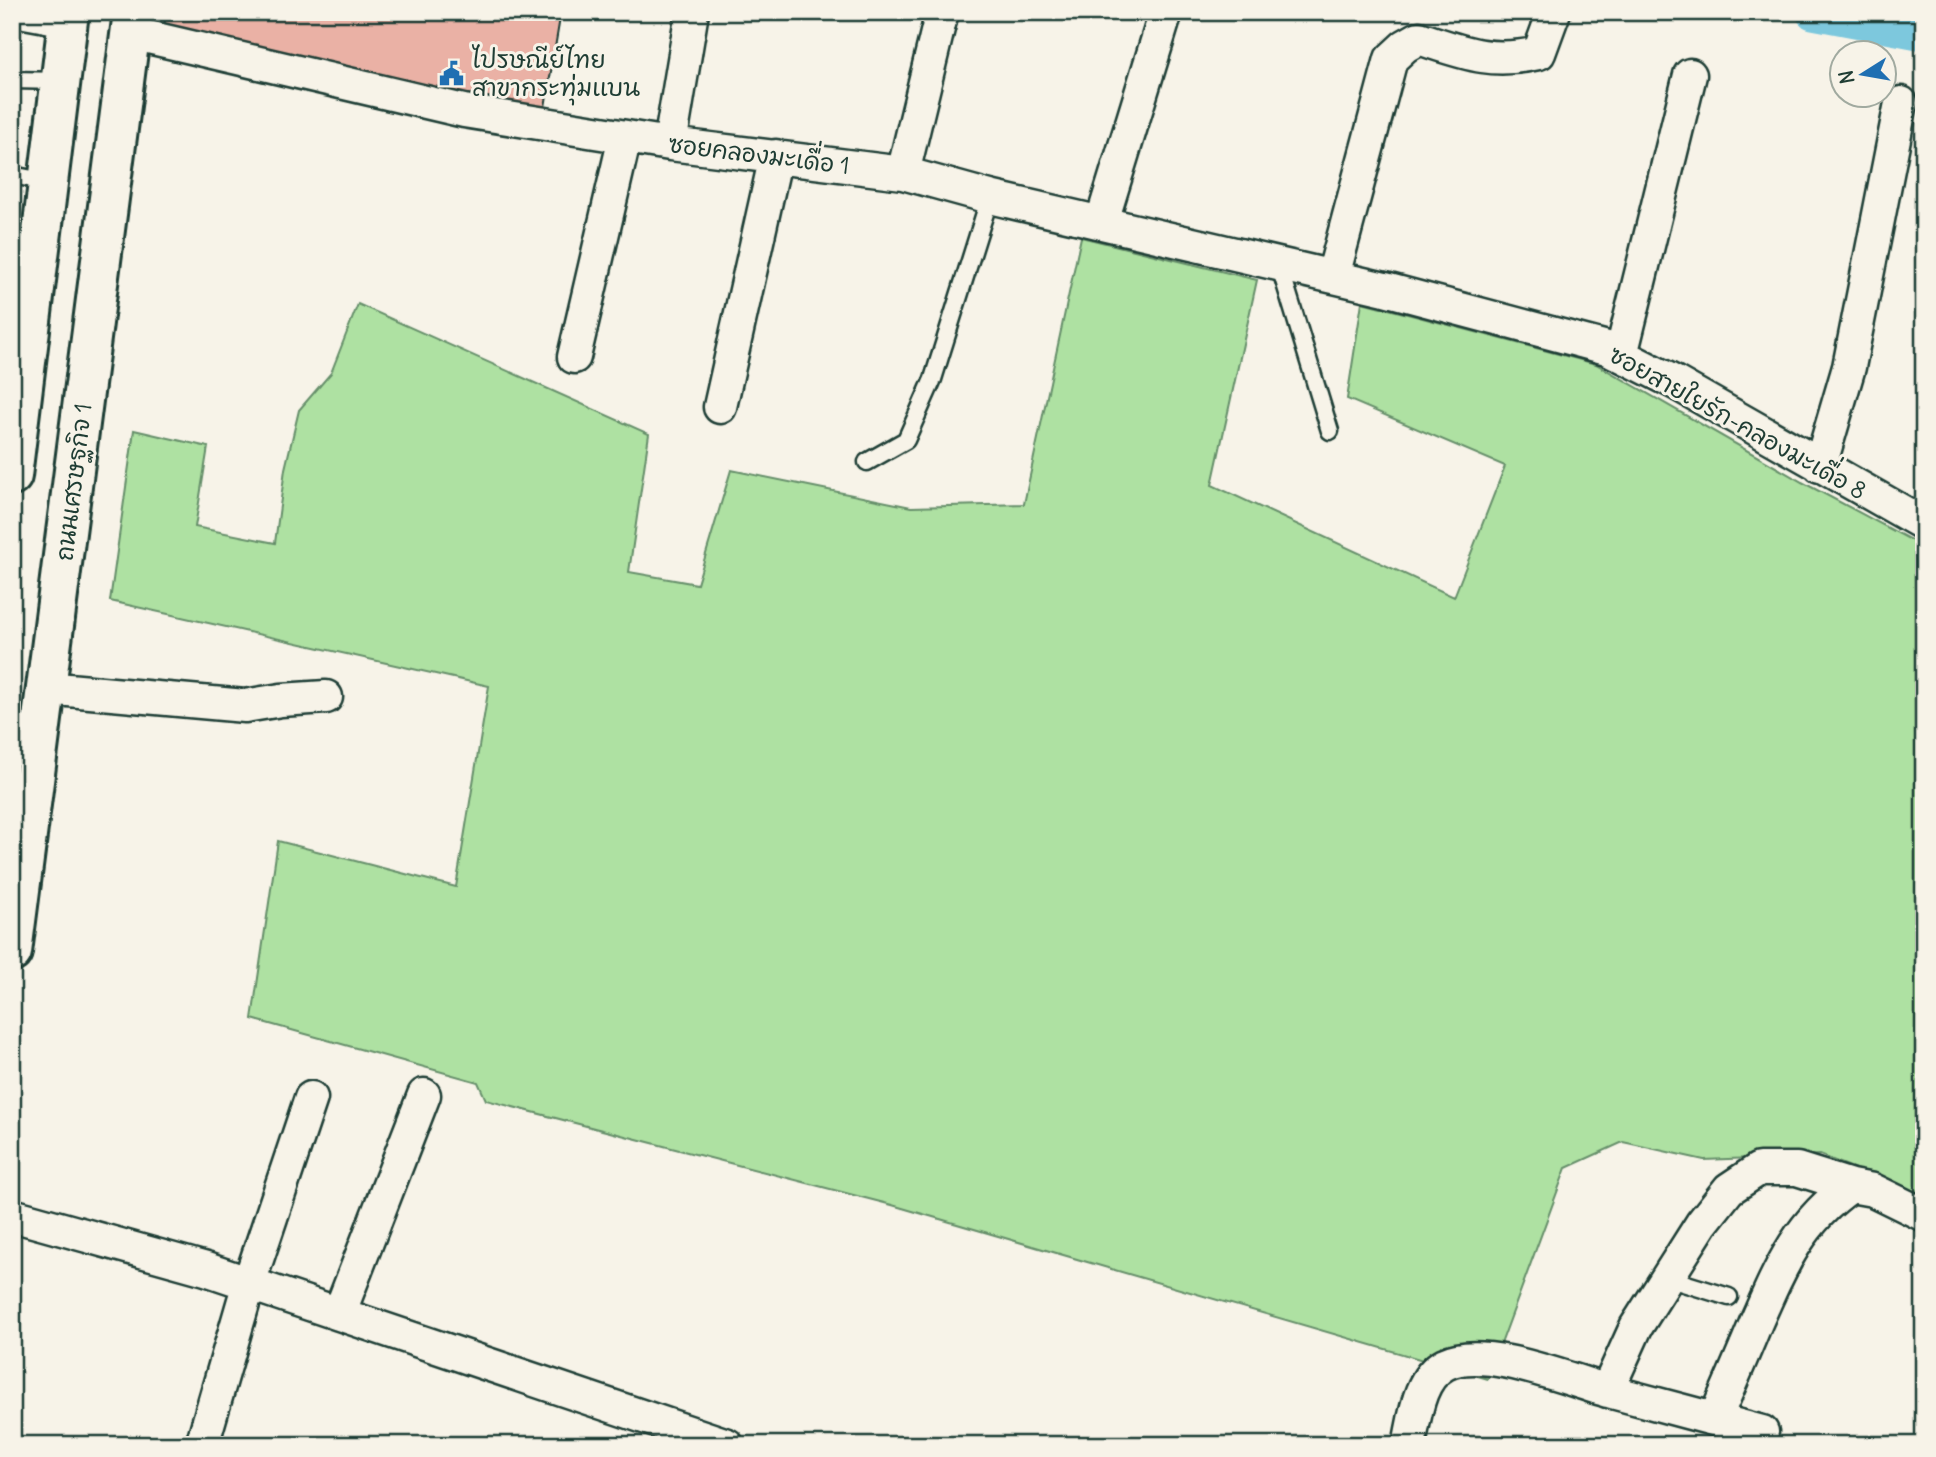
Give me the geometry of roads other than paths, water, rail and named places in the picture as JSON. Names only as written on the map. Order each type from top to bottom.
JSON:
[{"type":"main road","points":[[12,475],[30,178],[60,81],[68,16]]},
{"type":"main road","name":"ถนนเศรษฐกิจ 1","points":[[12,952],[132,23]]},
{"type":"street","points":[[25,12],[68,16]]},
{"type":"street","points":[[670,144],[692,12]]},
{"type":"street","points":[[903,173],[942,12]]},
{"type":"street","points":[[1102,221],[1166,12]]},
{"type":"street","points":[[1333,276],[1391,59],[1419,38],[1476,56],[1513,59],[1539,53],[1554,12]]},
{"type":"street","name":"ซอยคลองมะเดื่อ 1","points":[[132,23],[464,111],[670,144],[903,173],[990,197],[1385,289]]},
{"type":"street","points":[[1621,355],[1690,75]]},
{"type":"street","points":[[1820,466],[1849,367],[1901,103]]},
{"type":"street","points":[[574,357],[625,137]]},
{"type":"street","points":[[720,407],[776,156]]},
{"type":"street","name":"ซอยสายใยรัก-คลองมะเดื่อ 8","points":[[1385,289],[1607,348],[1674,382],[1924,524]]},
{"type":"street","points":[[46,688],[245,706],[326,697]]},
{"type":"street","points":[[340,1314],[424,1095]]},
{"type":"street","points":[[202,1445],[249,1283],[311,1098]]},
{"type":"street","points":[[1607,1391],[1636,1327],[1702,1223],[1729,1189],[1759,1169],[1797,1169],[1872,1190],[1924,1215]]},
{"type":"street","points":[[1715,1419],[1783,1262],[1799,1237],[1830,1200],[1851,1186]]},
{"type":"street","points":[[12,1215],[206,1269],[727,1445]]},
{"type":"street","points":[[1409,1445],[1420,1396],[1430,1377],[1446,1364],[1473,1358],[1521,1364],[1607,1391],[1762,1432]]},
{"type":"lane","points":[[12,80],[60,81]]},
{"type":"lane","points":[[867,462],[906,440],[933,379],[990,197]]},
{"type":"lane","points":[[1279,264],[1330,431]]},
{"type":"lane","points":[[1667,1278],[1729,1297]]},
{"type":"waterway","points":[[1813,12],[1924,33]]},
{"type":"place","name":"ไปรษณีย์ไทย สาขากระทุ่มแบน","points":[[452,73]]}]
